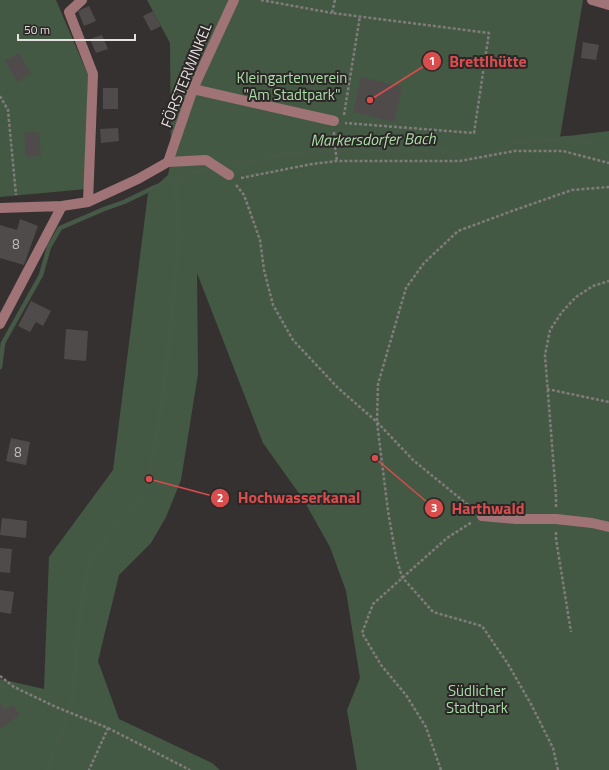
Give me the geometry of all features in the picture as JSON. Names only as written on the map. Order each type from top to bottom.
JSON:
[{"type":"street","points":[[82,0],[69,12],[93,74],[88,202]]},
{"type":"street","name":"FÖRSTERWINKEL","points":[[168,162],[193,89],[234,0]]},
{"type":"street","points":[[592,0],[609,5]]},
{"type":"street","points":[[193,89],[338,122]]},
{"type":"street","points":[[0,208],[62,206],[88,202],[138,179],[168,162],[206,160],[231,177]]},
{"type":"street","points":[[0,324],[62,206]]},
{"type":"street","points":[[482,516],[516,519],[556,519],[592,523],[609,527]]},
{"type":"path","points":[[262,0],[332,13],[360,16],[489,33],[474,133],[338,122],[360,16]]},
{"type":"path","points":[[332,13],[335,0]]},
{"type":"path","points":[[0,96],[8,110],[17,207]]},
{"type":"path","points":[[334,141],[337,161]]},
{"type":"path","points":[[441,770],[426,727],[406,695],[381,665],[362,633],[373,604],[447,538],[482,516],[413,460],[377,422],[338,388],[293,340],[273,305],[264,270],[260,240],[244,195],[231,177],[337,161],[460,162],[514,151],[563,151],[609,163]]},
{"type":"path","points":[[558,770],[553,748],[532,706],[508,664],[482,626],[433,612],[402,577],[396,557],[388,511],[377,422],[378,384],[406,288],[424,263],[458,231],[572,190],[609,186]]},
{"type":"path","points":[[572,632],[556,539],[556,496],[545,355],[550,330],[562,312],[576,297],[593,286],[609,282]]},
{"type":"path","points":[[547,389],[609,402]]},
{"type":"path","points":[[0,676],[14,687],[83,719],[108,728],[190,770]]},
{"type":"path","points":[[89,770],[108,728]]},
{"type":"green space","points":[[0,0],[56,0],[88,75],[86,189],[0,197]]},
{"type":"green space","points":[[147,0],[583,0],[560,137],[609,131],[609,770],[357,770],[347,710],[360,678],[346,591],[330,547],[303,499],[263,443],[197,273],[198,374],[181,480],[166,517],[151,543],[119,575],[98,661],[119,719],[212,763],[220,770],[0,770],[0,679],[44,689],[49,557],[113,470],[148,193],[168,175],[171,161],[170,43]]},
{"type":"building","points":[[89,6],[96,21],[84,26],[78,11]]},
{"type":"building","points":[[153,11],[161,26],[151,31],[143,16]]},
{"type":"building","points":[[102,35],[108,49],[96,53],[90,39]]},
{"type":"building","points":[[583,42],[599,45],[596,60],[581,58]]},
{"type":"building","points":[[19,53],[31,74],[17,82],[5,60]]},
{"type":"building","points":[[361,77],[402,87],[394,122],[353,112]]},
{"type":"building","points":[[103,88],[118,88],[118,109],[103,109]]},
{"type":"building","points":[[118,128],[119,141],[101,143],[100,129]]},
{"type":"building","points":[[39,132],[41,156],[26,157],[24,133]]},
{"type":"building","points":[[20,219],[38,226],[24,265],[0,258],[0,225],[17,230]]},
{"type":"building","points":[[31,301],[51,311],[43,326],[36,322],[30,332],[18,326]]},
{"type":"building","points":[[66,329],[88,331],[86,361],[64,359]]},
{"type":"building","points":[[11,438],[30,442],[26,465],[6,461]]},
{"type":"building","points":[[2,518],[27,521],[26,538],[0,535]]},
{"type":"building","points":[[0,548],[12,549],[10,573],[0,572]]},
{"type":"building","points":[[0,590],[14,592],[11,614],[0,612]]},
{"type":"building","points":[[0,703],[5,710],[13,705],[20,715],[0,729]]},
{"type":"waterway","name":"Markersdorfer Bach","points":[[230,164],[264,160],[279,155],[336,150],[441,150],[468,158],[480,158],[491,156],[515,142],[568,138],[582,142],[609,144]]},
{"type":"waterway","name":"Markersdorfer Bach","points":[[0,367],[3,343],[41,275],[49,247],[60,228],[124,202],[155,187],[206,169]]},
{"type":"waterway","points":[[48,770],[72,703],[80,614],[89,563],[111,532],[140,502],[149,479],[164,390],[179,241],[176,186],[180,176],[186,175]]},
{"type":"place","name":"Brettlhütte","points":[[370,100]]},
{"type":"place","name":"Harthwald","points":[[375,458]]},
{"type":"place","name":"Hochwasserkanal","points":[[149,479]]},
{"type":"park label","name":"Kleingartenverein \"Am Stadtpark\"","points":[[292,86]]},
{"type":"park label","name":"Südlicher Stadtpark","points":[[477,698]]}]
